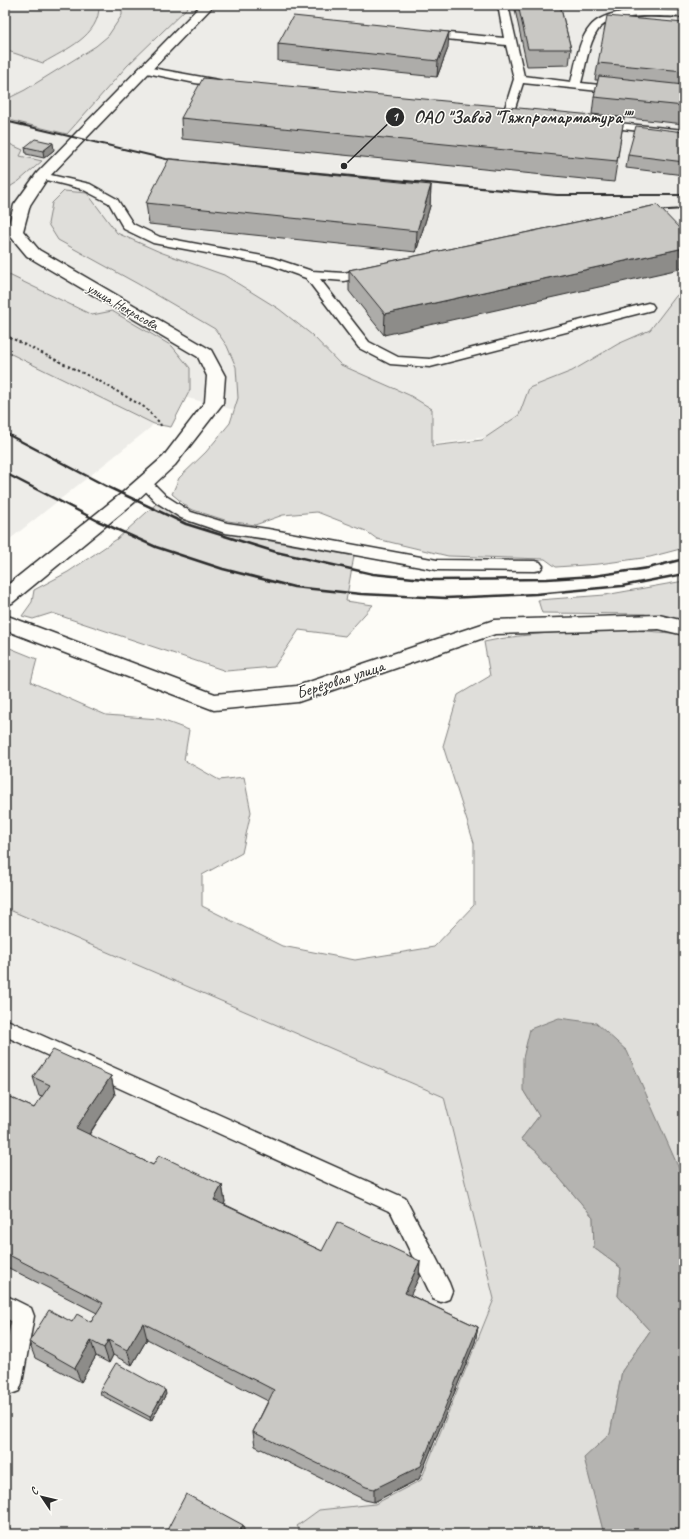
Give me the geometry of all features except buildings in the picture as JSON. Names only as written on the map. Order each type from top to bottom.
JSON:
[{"type":"main road","name":"улица Некрасова","points":[[5,598],[145,483],[169,461],[214,403],[216,376],[205,354],[33,253],[10,232],[22,205],[42,176],[208,5]]},
{"type":"main road","name":"Берёзовая улица","points":[[5,622],[214,702],[298,694],[494,628],[659,622],[684,628]]},
{"type":"lane","points":[[503,5],[519,79],[508,114]]},
{"type":"lane","points":[[575,85],[587,41],[596,25],[623,14],[684,14]]},
{"type":"lane","points":[[416,33],[510,42]]},
{"type":"lane","points":[[146,70],[195,80],[231,84]]},
{"type":"lane","points":[[519,79],[630,91]]},
{"type":"lane","points":[[592,123],[684,133]]},
{"type":"lane","points":[[42,176],[86,186],[113,200],[128,226],[158,240],[273,262],[310,275],[344,277],[382,269]]},
{"type":"lane","points":[[310,275],[364,345],[395,362],[430,363],[648,307]]},
{"type":"lane","points":[[145,483],[161,499],[186,515],[225,528],[268,534],[437,566],[535,566]]},
{"type":"lane","points":[[5,1027],[398,1205],[441,1292]]},
{"type":"lane","points":[[5,1306],[23,1316],[11,1384]]},
{"type":"path","points":[[5,335],[100,382],[144,407],[160,423],[161,428]]},
{"type":"shaded area","points":[[5,5],[684,5],[684,327],[501,435],[392,450],[176,395],[150,428],[5,543]]},
{"type":"shaded area","points":[[5,5],[99,5],[98,16],[88,33],[71,47],[43,63],[5,50]]},
{"type":"shaded area","points":[[122,5],[190,5],[127,66],[67,134],[5,119],[5,100],[25,90],[96,46],[108,36],[122,15]]},
{"type":"shaded area","points":[[5,142],[23,150],[20,156],[42,161],[19,181],[5,190]]},
{"type":"shaded area","points":[[64,191],[87,193],[117,233],[160,252],[224,275],[279,309],[312,335],[341,365],[409,395],[432,409],[432,446],[482,440],[519,415],[529,388],[572,371],[618,344],[650,330],[676,296],[684,290],[684,548],[650,557],[599,564],[556,567],[545,559],[448,556],[377,539],[366,531],[317,512],[283,515],[255,525],[228,521],[190,509],[172,494],[179,478],[206,452],[230,423],[238,398],[236,367],[227,346],[215,329],[58,240],[48,224],[52,203]]},
{"type":"shaded area","points":[[7,274],[92,315],[112,311],[172,346],[190,368],[190,390],[171,427],[154,424],[5,351],[5,275]]},
{"type":"shaded area","points":[[156,504],[177,514],[253,538],[354,556],[346,601],[373,605],[345,636],[299,630],[274,667],[226,671],[52,613],[33,619],[22,616],[32,602],[34,590],[68,572],[117,539]]},
{"type":"shaded area","points":[[684,581],[684,621],[644,614],[542,613],[538,600],[605,595]]},
{"type":"shaded area","points":[[620,629],[684,634],[684,1180],[677,1167],[523,1090],[539,1116],[521,1139],[536,1151],[593,1217],[594,1248],[621,1268],[618,1296],[650,1331],[622,1371],[610,1434],[585,1458],[604,1534],[302,1534],[297,1526],[319,1510],[375,1504],[421,1480],[494,1299],[444,1097],[5,908],[5,646],[37,659],[31,682],[106,715],[159,719],[189,730],[184,760],[219,780],[244,777],[251,812],[242,853],[202,875],[202,906],[282,946],[355,960],[434,947],[474,905],[474,843],[443,746],[458,695],[490,676],[484,642],[535,634]]},
{"type":"shaded area","points":[[5,908],[444,1097],[494,1299],[421,1480],[375,1504],[319,1510],[297,1526],[302,1534],[5,1534]]},
{"type":"shaded area","points":[[559,1018],[596,1023],[627,1051],[684,1180],[684,1534],[604,1534],[584,1458],[610,1434],[622,1371],[650,1331],[618,1296],[621,1268],[594,1248],[593,1217],[536,1151],[521,1139],[539,1116],[523,1090],[523,1058],[530,1029]]},
{"type":"railway","points":[[5,121],[166,159],[180,160]]},
{"type":"railway","points":[[199,162],[557,195],[684,195]]},
{"type":"railway","points":[[652,211],[684,209]]},
{"type":"railway","points":[[5,433],[108,487],[186,524],[276,552],[373,574],[434,580],[547,579],[594,576],[648,568],[684,559]]},
{"type":"railway","points":[[5,473],[98,521],[156,547],[223,569],[294,587],[361,594],[446,598],[536,594],[622,586],[684,574]]},
{"type":"place","name":"ОАО \"Завод \"Тяжпромарматура\"\"","points":[[344,166]]}]
